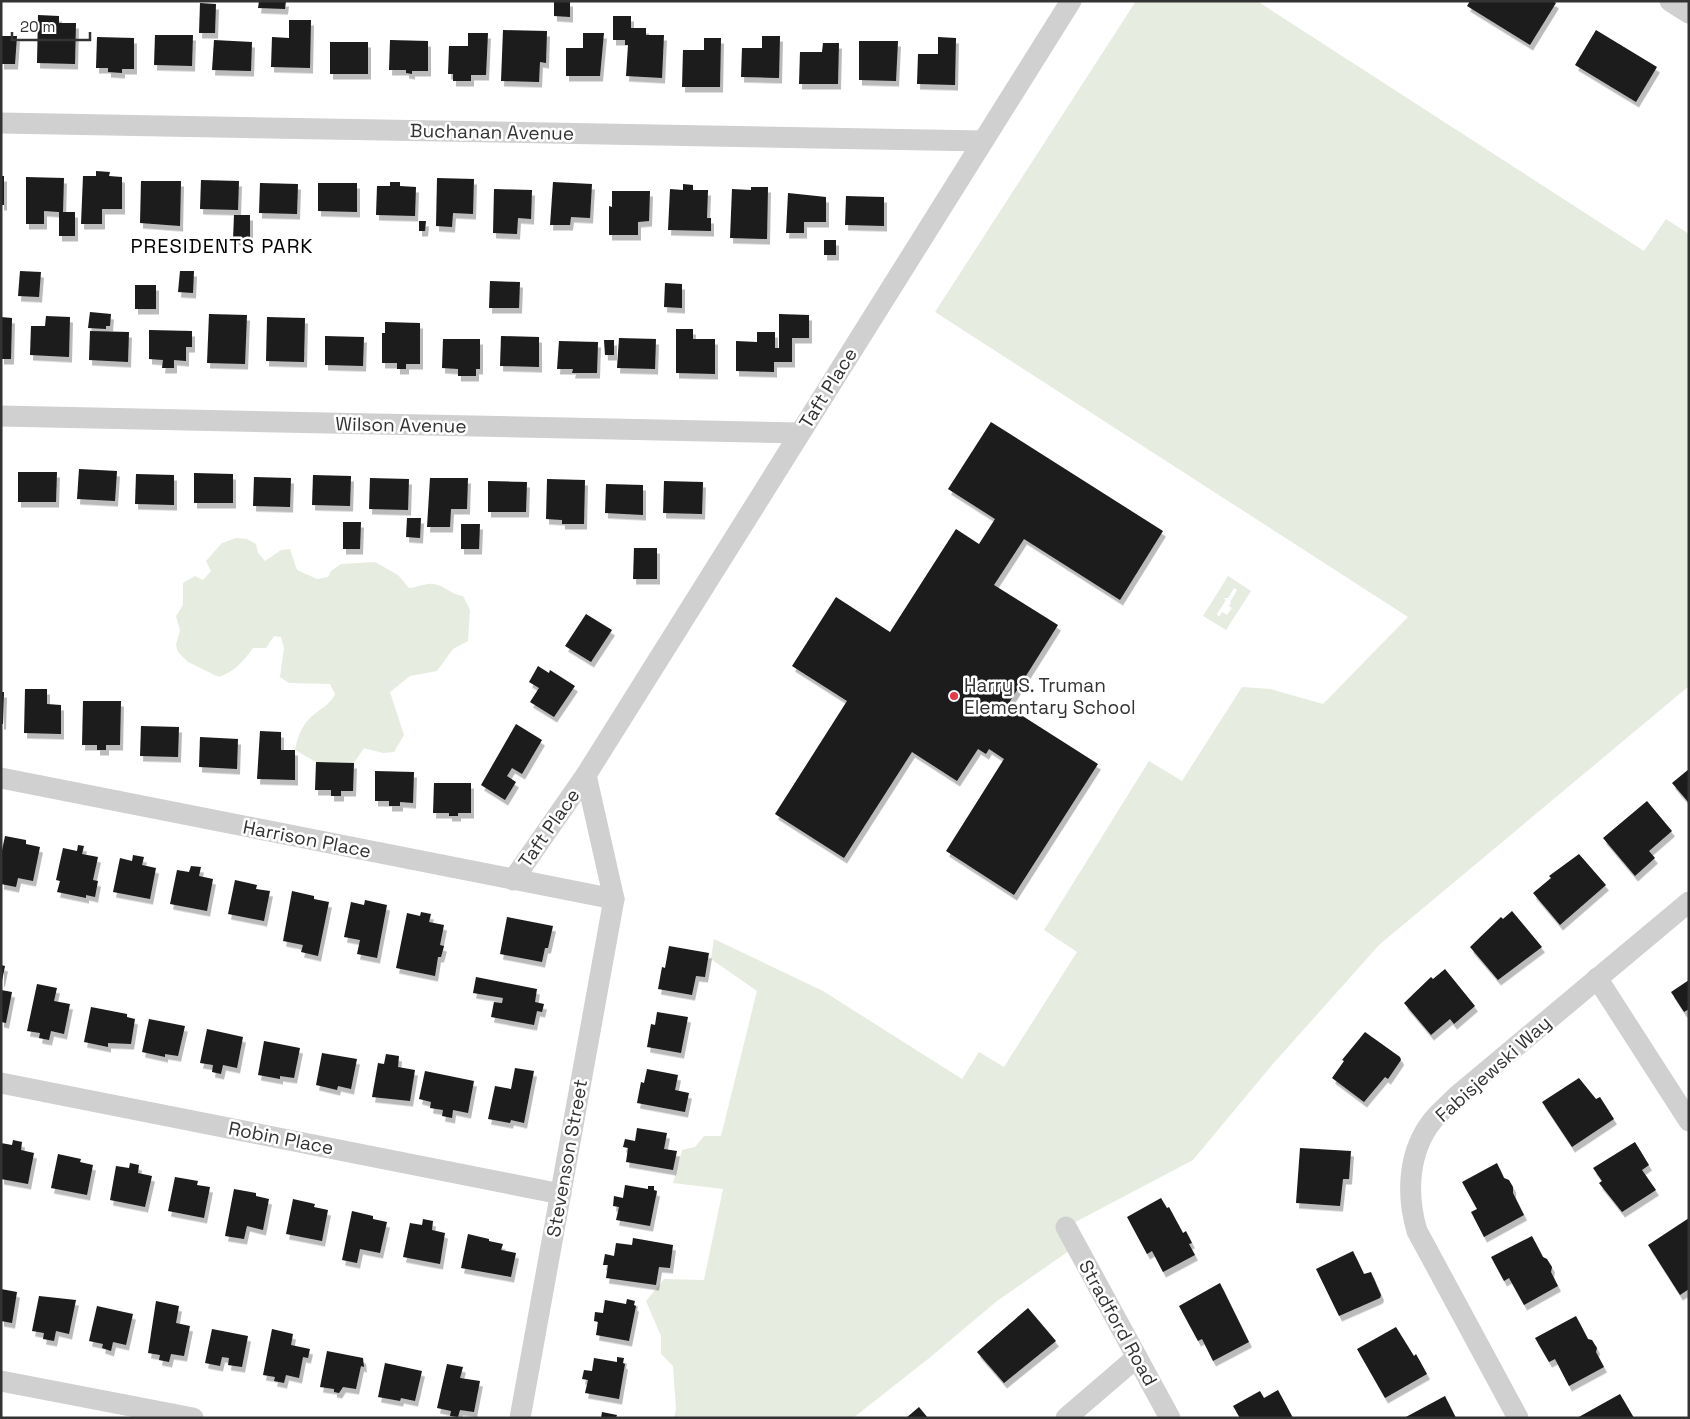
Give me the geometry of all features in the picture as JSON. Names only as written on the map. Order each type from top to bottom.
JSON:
[{"type":"street","name":"Taft Place","points":[[513,880],[586,775],[1071,1]]},
{"type":"street","points":[[1670,1],[1689,13]]},
{"type":"street","name":"Buchanan Avenue","points":[[1,123],[983,141]]},
{"type":"street","name":"Wilson Avenue","points":[[1,416],[800,433]]},
{"type":"street","name":"Taft Place","points":[[586,775],[614,899]]},
{"type":"street","name":"Harrison Place","points":[[1,778],[614,899]]},
{"type":"street","name":"Stevenson Street","points":[[520,1418],[614,899]]},
{"type":"street","name":"Fabisjewski Way","points":[[1518,1418],[1417,1231],[1410,1208],[1412,1165],[1432,1121],[1458,1095],[1689,902]]},
{"type":"street","points":[[1597,978],[1689,1121]]},
{"type":"street","name":"Robin Place","points":[[1,1083],[561,1194]]},
{"type":"street","name":"Stradford Road","points":[[1066,1227],[1170,1418]]},
{"type":"street","points":[[1066,1418],[1137,1357]]},
{"type":"street","points":[[1,1381],[193,1418]]},
{"type":"shaded area","points":[[1136,1],[1257,1],[1644,251],[1666,219],[1689,234],[1689,686],[1379,945],[1272,1065],[1193,1160],[1066,1227],[1076,1246],[997,1301],[928,1359],[853,1418],[674,1418],[676,1409],[673,1366],[661,1354],[661,1336],[646,1301],[664,1279],[704,1280],[723,1189],[673,1183],[682,1150],[695,1147],[704,1136],[721,1136],[757,991],[711,959],[714,939],[823,991],[962,1079],[979,1052],[1004,1067],[1077,952],[1044,930],[1149,761],[1182,781],[1242,687],[1270,689],[1323,704],[1408,617],[935,312]]},
{"type":"shaded area","points":[[236,538],[247,539],[256,544],[258,553],[265,561],[281,550],[290,549],[297,570],[317,579],[328,577],[331,571],[341,564],[375,562],[398,575],[409,588],[433,584],[463,596],[470,610],[468,641],[453,649],[437,671],[410,676],[390,692],[404,735],[394,752],[383,753],[364,748],[354,763],[316,762],[295,750],[304,725],[329,703],[335,694],[330,684],[289,683],[280,677],[284,648],[281,637],[274,636],[266,648],[253,648],[238,666],[219,677],[188,662],[178,652],[176,645],[180,630],[176,616],[183,605],[183,583],[195,576],[203,580],[211,571],[206,561],[222,543]]},
{"type":"shaded area","points":[[1228,576],[1251,591],[1226,630],[1203,616]],"holes":[[[1234,588],[1237,590],[1230,602],[1229,606],[1232,608],[1227,615],[1222,612],[1219,617],[1217,614],[1226,600],[1223,598],[1228,598]]]},
{"type":"building","points":[[259,1],[286,1],[285,9],[258,8]]},
{"type":"building","points":[[554,1],[570,1],[570,17],[554,16]]},
{"type":"building","points":[[1470,1],[1553,1],[1556,3],[1530,45],[1467,6]]},
{"type":"building","points":[[200,3],[216,4],[215,33],[199,33]]},
{"type":"building","points":[[38,15],[59,16],[59,23],[76,23],[75,64],[37,63]]},
{"type":"building","points":[[613,16],[631,16],[631,28],[646,28],[646,35],[664,35],[662,78],[626,76],[628,45],[625,45],[625,40],[613,40]]},
{"type":"building","points":[[289,20],[311,20],[310,68],[271,67],[272,37],[289,38]]},
{"type":"building","points":[[503,30],[547,31],[546,63],[540,62],[539,82],[501,81]]},
{"type":"building","points":[[1596,30],[1657,67],[1636,102],[1575,65]]},
{"type":"building","points":[[468,33],[488,33],[486,75],[471,75],[471,81],[453,81],[453,74],[448,74],[449,46],[468,46]]},
{"type":"building","points":[[583,33],[604,33],[600,76],[566,76],[566,48],[583,48]]},
{"type":"building","points":[[155,35],[193,35],[192,66],[154,65]]},
{"type":"building","points":[[1,36],[17,36],[15,64],[1,64]]},
{"type":"building","points":[[762,36],[780,36],[779,78],[741,77],[742,48],[762,48]]},
{"type":"building","points":[[97,37],[134,38],[134,69],[122,69],[122,73],[108,72],[108,68],[96,68]]},
{"type":"building","points":[[938,37],[956,38],[955,85],[917,84],[918,54],[938,54]]},
{"type":"building","points":[[704,38],[721,38],[720,87],[682,87],[683,50],[704,50]]},
{"type":"building","points":[[214,40],[252,42],[251,71],[212,70]]},
{"type":"building","points":[[390,40],[428,41],[428,71],[412,71],[412,74],[406,73],[406,70],[389,70]]},
{"type":"building","points":[[859,41],[898,41],[896,81],[859,80]]},
{"type":"building","points":[[330,42],[368,42],[368,74],[330,74]]},
{"type":"building","points":[[823,43],[839,43],[838,84],[799,84],[800,52],[822,52]]},
{"type":"building","points":[[96,171],[110,172],[109,176],[122,177],[122,209],[102,209],[102,224],[81,224],[83,176],[96,176]]},
{"type":"building","points":[[1,176],[4,176],[4,205],[1,205]]},
{"type":"building","points":[[26,177],[64,178],[63,212],[75,212],[75,236],[59,236],[59,212],[44,211],[44,224],[26,224]]},
{"type":"building","points":[[437,178],[474,179],[473,214],[453,213],[452,227],[436,226]]},
{"type":"building","points":[[201,180],[239,181],[238,210],[200,209]]},
{"type":"building","points":[[141,181],[181,181],[180,226],[140,223]]},
{"type":"building","points":[[390,182],[400,182],[400,186],[416,187],[415,216],[376,215],[377,186],[390,186]]},
{"type":"building","points":[[553,182],[592,184],[590,218],[571,217],[570,225],[550,225]]},
{"type":"building","points":[[260,183],[298,184],[297,214],[259,213]]},
{"type":"building","points":[[318,183],[357,183],[357,212],[318,211]]},
{"type":"building","points":[[683,184],[693,185],[693,190],[708,190],[707,218],[711,218],[711,231],[668,230],[670,189],[683,190]]},
{"type":"building","points":[[751,187],[768,187],[767,239],[730,238],[732,189],[751,190]]},
{"type":"building","points":[[494,189],[532,190],[531,219],[518,218],[517,234],[493,233]]},
{"type":"building","points":[[612,191],[650,191],[649,221],[638,222],[638,235],[609,235],[609,206],[612,207]]},
{"type":"building","points":[[788,193],[826,197],[826,222],[804,222],[804,233],[786,233]]},
{"type":"building","points":[[846,196],[884,197],[884,226],[845,225]]},
{"type":"building","points":[[234,215],[250,215],[250,240],[233,240]]},
{"type":"building","points":[[419,221],[426,221],[425,231],[419,231]]},
{"type":"building","points":[[824,240],[836,240],[836,255],[824,255]]},
{"type":"building","points":[[20,271],[41,272],[39,297],[18,296]]},
{"type":"building","points":[[180,271],[194,271],[193,293],[178,292]]},
{"type":"building","points":[[490,281],[520,282],[519,308],[489,308]]},
{"type":"building","points":[[665,283],[682,284],[682,308],[664,307]]},
{"type":"building","points":[[135,285],[156,285],[156,309],[135,309]]},
{"type":"building","points":[[90,312],[111,314],[110,326],[106,326],[106,329],[88,328]]},
{"type":"building","points":[[209,314],[247,315],[245,364],[207,363]]},
{"type":"building","points":[[779,314],[809,315],[809,338],[792,338],[792,362],[774,362],[774,372],[736,371],[736,341],[757,342],[757,332],[775,332],[775,348],[779,348]]},
{"type":"building","points":[[46,316],[70,317],[69,357],[30,355],[31,326],[45,326]]},
{"type":"building","points":[[1,317],[12,318],[11,359],[1,359]]},
{"type":"building","points":[[267,317],[305,318],[304,362],[266,361]]},
{"type":"building","points":[[385,322],[420,323],[420,364],[406,364],[406,369],[397,369],[397,363],[382,363],[382,333],[385,333]]},
{"type":"building","points":[[676,329],[693,329],[693,339],[715,339],[715,374],[676,373]]},
{"type":"building","points":[[149,330],[192,331],[192,347],[186,347],[186,361],[174,360],[174,368],[162,368],[163,360],[149,359]]},
{"type":"building","points":[[90,331],[129,332],[128,362],[89,360]]},
{"type":"building","points":[[325,336],[364,337],[363,366],[325,365]]},
{"type":"building","points":[[501,336],[539,337],[539,367],[500,366]]},
{"type":"building","points":[[619,338],[656,339],[655,369],[617,368]]},
{"type":"building","points":[[443,339],[480,339],[480,369],[476,369],[476,376],[458,376],[458,369],[442,368]]},
{"type":"building","points":[[604,340],[614,340],[614,355],[605,355]]},
{"type":"building","points":[[559,341],[598,342],[597,373],[572,373],[573,369],[557,369]]},
{"type":"building","points":[[991,422],[1163,531],[1120,600],[1024,539],[994,585],[1058,625],[1007,706],[1098,764],[1014,895],[946,851],[1004,759],[989,749],[986,754],[978,749],[957,781],[912,752],[844,858],[775,814],[847,701],[792,666],[836,597],[890,632],[956,529],[979,544],[995,519],[948,489]]},
{"type":"building","points":[[79,469],[117,471],[115,501],[77,499]]},
{"type":"building","points":[[18,472],[57,472],[56,502],[18,502]]},
{"type":"building","points":[[194,473],[233,474],[233,503],[194,503]]},
{"type":"building","points":[[136,474],[174,475],[174,505],[135,504]]},
{"type":"building","points":[[313,475],[351,476],[350,506],[312,505]]},
{"type":"building","points":[[254,477],[291,478],[290,507],[253,506]]},
{"type":"building","points":[[370,478],[409,479],[408,510],[369,509]]},
{"type":"building","points":[[430,478],[468,478],[467,509],[451,509],[450,527],[427,527]]},
{"type":"building","points":[[547,479],[585,480],[584,524],[562,524],[562,520],[546,519]]},
{"type":"building","points":[[488,481],[527,482],[526,512],[488,512]]},
{"type":"building","points":[[664,481],[703,482],[702,514],[663,513]]},
{"type":"building","points":[[606,484],[643,485],[643,515],[605,513]]},
{"type":"building","points":[[407,518],[421,518],[420,538],[406,537]]},
{"type":"building","points":[[343,522],[361,522],[360,549],[343,549]]},
{"type":"building","points":[[461,524],[480,524],[479,549],[461,549]]},
{"type":"building","points":[[634,548],[657,548],[657,579],[633,579]]},
{"type":"building","points":[[586,614],[612,630],[591,662],[565,646]]},
{"type":"building","points":[[538,666],[549,673],[550,670],[575,686],[554,717],[530,702],[539,688],[529,682]]},
{"type":"building","points":[[25,689],[47,689],[47,704],[61,705],[61,734],[24,733]]},
{"type":"building","points":[[1,692],[4,692],[3,724],[1,724]]},
{"type":"building","points":[[83,701],[121,701],[120,745],[106,745],[106,750],[97,750],[97,745],[82,745]]},
{"type":"building","points":[[516,724],[542,740],[522,774],[512,768],[507,776],[516,782],[505,800],[481,785]]},
{"type":"building","points":[[141,726],[179,727],[178,757],[140,756]]},
{"type":"building","points":[[260,731],[281,732],[281,750],[295,750],[295,780],[257,779]]},
{"type":"building","points":[[200,737],[238,739],[237,769],[199,767]]},
{"type":"building","points":[[316,762],[354,763],[353,791],[341,791],[341,796],[331,796],[331,790],[315,790]]},
{"type":"building","points":[[1689,769],[1689,803],[1672,783]]},
{"type":"building","points":[[375,771],[414,772],[413,803],[400,802],[400,806],[389,806],[389,801],[375,801]]},
{"type":"building","points":[[434,783],[471,783],[471,813],[458,813],[458,816],[449,816],[449,813],[433,813]]},
{"type":"building","points":[[1647,801],[1672,831],[1649,851],[1655,858],[1635,876],[1603,838]]},
{"type":"building","points":[[5,836],[26,840],[26,844],[40,847],[33,881],[18,878],[16,887],[1,884],[1,855]]},
{"type":"building","points":[[78,845],[84,846],[82,854],[98,857],[93,880],[98,881],[95,897],[86,895],[86,898],[57,892],[60,881],[56,880],[63,848],[77,851]]},
{"type":"building","points":[[1579,854],[1606,885],[1560,925],[1533,893],[1551,878],[1549,876]]},
{"type":"building","points":[[133,855],[144,857],[142,865],[156,868],[150,899],[113,892],[120,858],[132,861]]},
{"type":"building","points":[[191,866],[201,867],[199,876],[213,879],[207,911],[170,904],[177,870],[189,872]]},
{"type":"building","points":[[235,880],[257,885],[256,889],[270,891],[264,921],[228,914]]},
{"type":"building","points":[[292,891],[329,902],[318,956],[301,952],[303,945],[283,941]]},
{"type":"building","points":[[365,900],[387,905],[377,958],[357,954],[360,940],[344,937],[351,902],[364,905]]},
{"type":"building","points":[[1512,911],[1542,947],[1498,980],[1470,947],[1501,917],[1503,919]]},
{"type":"building","points":[[421,912],[431,914],[429,922],[444,925],[440,945],[444,946],[441,957],[438,957],[435,976],[396,968],[407,913],[420,916]]},
{"type":"building","points":[[507,917],[553,926],[548,948],[545,948],[542,962],[500,954]]},
{"type":"building","points":[[669,946],[709,953],[705,977],[696,976],[692,995],[658,989],[662,967],[665,968]]},
{"type":"building","points":[[1,965],[5,966],[2,981],[1,981]]},
{"type":"building","points":[[1445,969],[1475,1006],[1454,1024],[1450,1019],[1431,1035],[1404,1003],[1431,977],[1433,979]]},
{"type":"building","points":[[476,977],[537,989],[535,1002],[544,1004],[542,1012],[537,1011],[534,1025],[491,1017],[494,1002],[502,1003],[503,998],[473,993]]},
{"type":"building","points":[[1689,980],[1689,1009],[1684,1012],[1671,992]]},
{"type":"building","points":[[37,984],[57,988],[54,1001],[70,1004],[64,1034],[51,1031],[49,1040],[39,1038],[40,1033],[27,1031]]},
{"type":"building","points":[[1,990],[12,992],[6,1023],[1,1022]]},
{"type":"building","points":[[91,1007],[127,1014],[127,1017],[135,1019],[131,1044],[108,1043],[108,1047],[84,1042]]},
{"type":"building","points":[[657,1012],[688,1017],[681,1053],[647,1047],[651,1024],[655,1025]]},
{"type":"building","points":[[149,1019],[185,1026],[178,1056],[165,1054],[165,1057],[142,1052]]},
{"type":"building","points":[[207,1029],[243,1037],[237,1068],[223,1065],[221,1074],[212,1072],[213,1065],[200,1063]]},
{"type":"building","points":[[1365,1032],[1400,1057],[1401,1060],[1388,1079],[1385,1077],[1364,1102],[1332,1078],[1344,1061],[1342,1060]]},
{"type":"building","points":[[264,1041],[300,1048],[294,1078],[280,1076],[280,1079],[258,1075]]},
{"type":"building","points":[[322,1053],[357,1059],[351,1089],[338,1086],[337,1090],[316,1085]]},
{"type":"building","points":[[386,1054],[399,1056],[398,1067],[415,1070],[410,1101],[372,1097],[378,1063],[384,1064]]},
{"type":"building","points":[[515,1068],[534,1071],[524,1123],[511,1120],[510,1123],[488,1119],[495,1086],[511,1089]]},
{"type":"building","points":[[647,1069],[678,1075],[675,1090],[689,1093],[685,1112],[637,1103],[641,1082],[644,1083]]},
{"type":"building","points":[[425,1071],[474,1081],[468,1113],[453,1110],[452,1118],[442,1116],[443,1110],[430,1108],[431,1102],[419,1099]]},
{"type":"building","points":[[1579,1078],[1596,1099],[1600,1097],[1614,1119],[1572,1147],[1542,1102]]},
{"type":"building","points":[[637,1128],[667,1133],[664,1149],[677,1151],[673,1170],[626,1162],[628,1148],[623,1147],[625,1139],[635,1141]]},
{"type":"building","points":[[13,1140],[22,1142],[21,1150],[34,1153],[28,1184],[1,1179],[1,1143],[12,1145]]},
{"type":"building","points":[[1635,1142],[1649,1165],[1642,1170],[1656,1190],[1622,1212],[1599,1183],[1602,1181],[1593,1168]]},
{"type":"building","points":[[1300,1148],[1351,1151],[1349,1179],[1343,1179],[1340,1206],[1296,1203]]},
{"type":"building","points":[[58,1154],[81,1159],[80,1162],[93,1165],[87,1195],[51,1188]]},
{"type":"building","points":[[130,1163],[139,1165],[138,1173],[152,1176],[145,1207],[110,1200],[116,1166],[129,1168]]},
{"type":"building","points":[[1497,1163],[1504,1178],[1509,1180],[1513,1187],[1513,1193],[1524,1215],[1484,1237],[1471,1212],[1477,1209],[1462,1182]]},
{"type":"building","points":[[175,1177],[198,1181],[197,1185],[210,1187],[204,1218],[168,1211]]},
{"type":"building","points":[[625,1185],[648,1189],[648,1186],[654,1186],[654,1190],[657,1191],[650,1226],[616,1220],[619,1207],[613,1206],[614,1196],[623,1198]]},
{"type":"building","points":[[234,1189],[256,1193],[256,1196],[269,1199],[263,1230],[247,1226],[244,1239],[225,1236]]},
{"type":"building","points":[[1161,1198],[1167,1208],[1169,1207],[1183,1233],[1186,1231],[1192,1243],[1189,1244],[1195,1255],[1163,1272],[1152,1251],[1147,1254],[1127,1217]]},
{"type":"building","points":[[293,1199],[315,1204],[314,1207],[328,1210],[322,1241],[286,1234]]},
{"type":"building","points":[[352,1211],[373,1216],[373,1219],[387,1222],[380,1253],[360,1249],[357,1263],[342,1260]]},
{"type":"building","points":[[1689,1218],[1689,1289],[1680,1295],[1648,1245]]},
{"type":"building","points":[[423,1219],[433,1221],[432,1230],[445,1233],[440,1264],[403,1257],[410,1223],[422,1225]]},
{"type":"building","points":[[468,1234],[503,1244],[501,1250],[516,1253],[511,1277],[461,1268]]},
{"type":"building","points":[[1532,1236],[1543,1257],[1547,1259],[1552,1267],[1551,1272],[1558,1286],[1524,1305],[1509,1278],[1504,1281],[1491,1257]]},
{"type":"building","points":[[633,1238],[673,1245],[670,1268],[659,1267],[656,1285],[606,1278],[608,1265],[603,1265],[605,1254],[614,1256],[616,1243],[632,1245]]},
{"type":"building","points":[[1353,1251],[1364,1274],[1371,1272],[1381,1295],[1380,1298],[1339,1316],[1316,1269]]},
{"type":"building","points":[[1220,1283],[1249,1342],[1213,1361],[1202,1339],[1198,1341],[1179,1306]]},
{"type":"building","points":[[1,1289],[17,1292],[12,1323],[1,1321]]},
{"type":"building","points":[[39,1296],[76,1300],[69,1334],[56,1331],[54,1341],[43,1339],[44,1333],[32,1331]]},
{"type":"building","points":[[627,1299],[635,1301],[634,1305],[636,1306],[629,1341],[596,1335],[598,1322],[594,1321],[595,1312],[603,1313],[605,1300],[626,1304]]},
{"type":"building","points":[[156,1301],[179,1306],[176,1323],[190,1326],[184,1356],[171,1354],[169,1362],[159,1360],[160,1355],[148,1353]]},
{"type":"building","points":[[97,1306],[133,1314],[126,1345],[113,1342],[111,1351],[102,1348],[103,1344],[89,1341]]},
{"type":"building","points":[[1028,1308],[1056,1341],[1004,1383],[977,1352]]},
{"type":"building","points":[[1576,1316],[1588,1339],[1592,1340],[1597,1348],[1596,1352],[1604,1367],[1569,1386],[1555,1359],[1549,1362],[1535,1338]]},
{"type":"building","points":[[1396,1327],[1414,1356],[1416,1354],[1427,1374],[1385,1398],[1357,1349]]},
{"type":"building","points":[[212,1329],[248,1336],[242,1367],[228,1365],[229,1358],[222,1357],[220,1366],[205,1363]]},
{"type":"building","points":[[272,1329],[293,1334],[291,1345],[310,1349],[308,1358],[303,1357],[299,1378],[286,1375],[284,1383],[274,1381],[275,1377],[263,1375]]},
{"type":"building","points":[[327,1351],[363,1358],[364,1367],[361,1366],[356,1389],[343,1387],[339,1393],[334,1392],[334,1389],[320,1387]]},
{"type":"building","points":[[617,1357],[624,1358],[623,1363],[625,1364],[619,1399],[585,1393],[588,1380],[582,1379],[584,1370],[592,1371],[594,1358],[617,1362]]},
{"type":"building","points":[[385,1363],[422,1371],[415,1401],[401,1398],[400,1401],[378,1397]]},
{"type":"building","points":[[447,1364],[463,1367],[460,1378],[480,1381],[474,1412],[460,1410],[458,1417],[450,1416],[451,1411],[437,1408]]},
{"type":"building","points":[[1278,1390],[1293,1418],[1240,1418],[1233,1406],[1260,1391],[1264,1398]]},
{"type":"building","points":[[1620,1394],[1634,1418],[1577,1418]]},
{"type":"building","points":[[1445,1396],[1456,1418],[1404,1418]]},
{"type":"building","points":[[919,1407],[928,1418],[906,1418]]},
{"type":"building","points":[[602,1412],[617,1415],[616,1418],[601,1418]]},
{"type":"place","name":"Harry S. Truman Elementary School","points":[[954,696]]},
{"type":"district","name":"PRESIDENTS PARK","points":[[222,246]]}]
